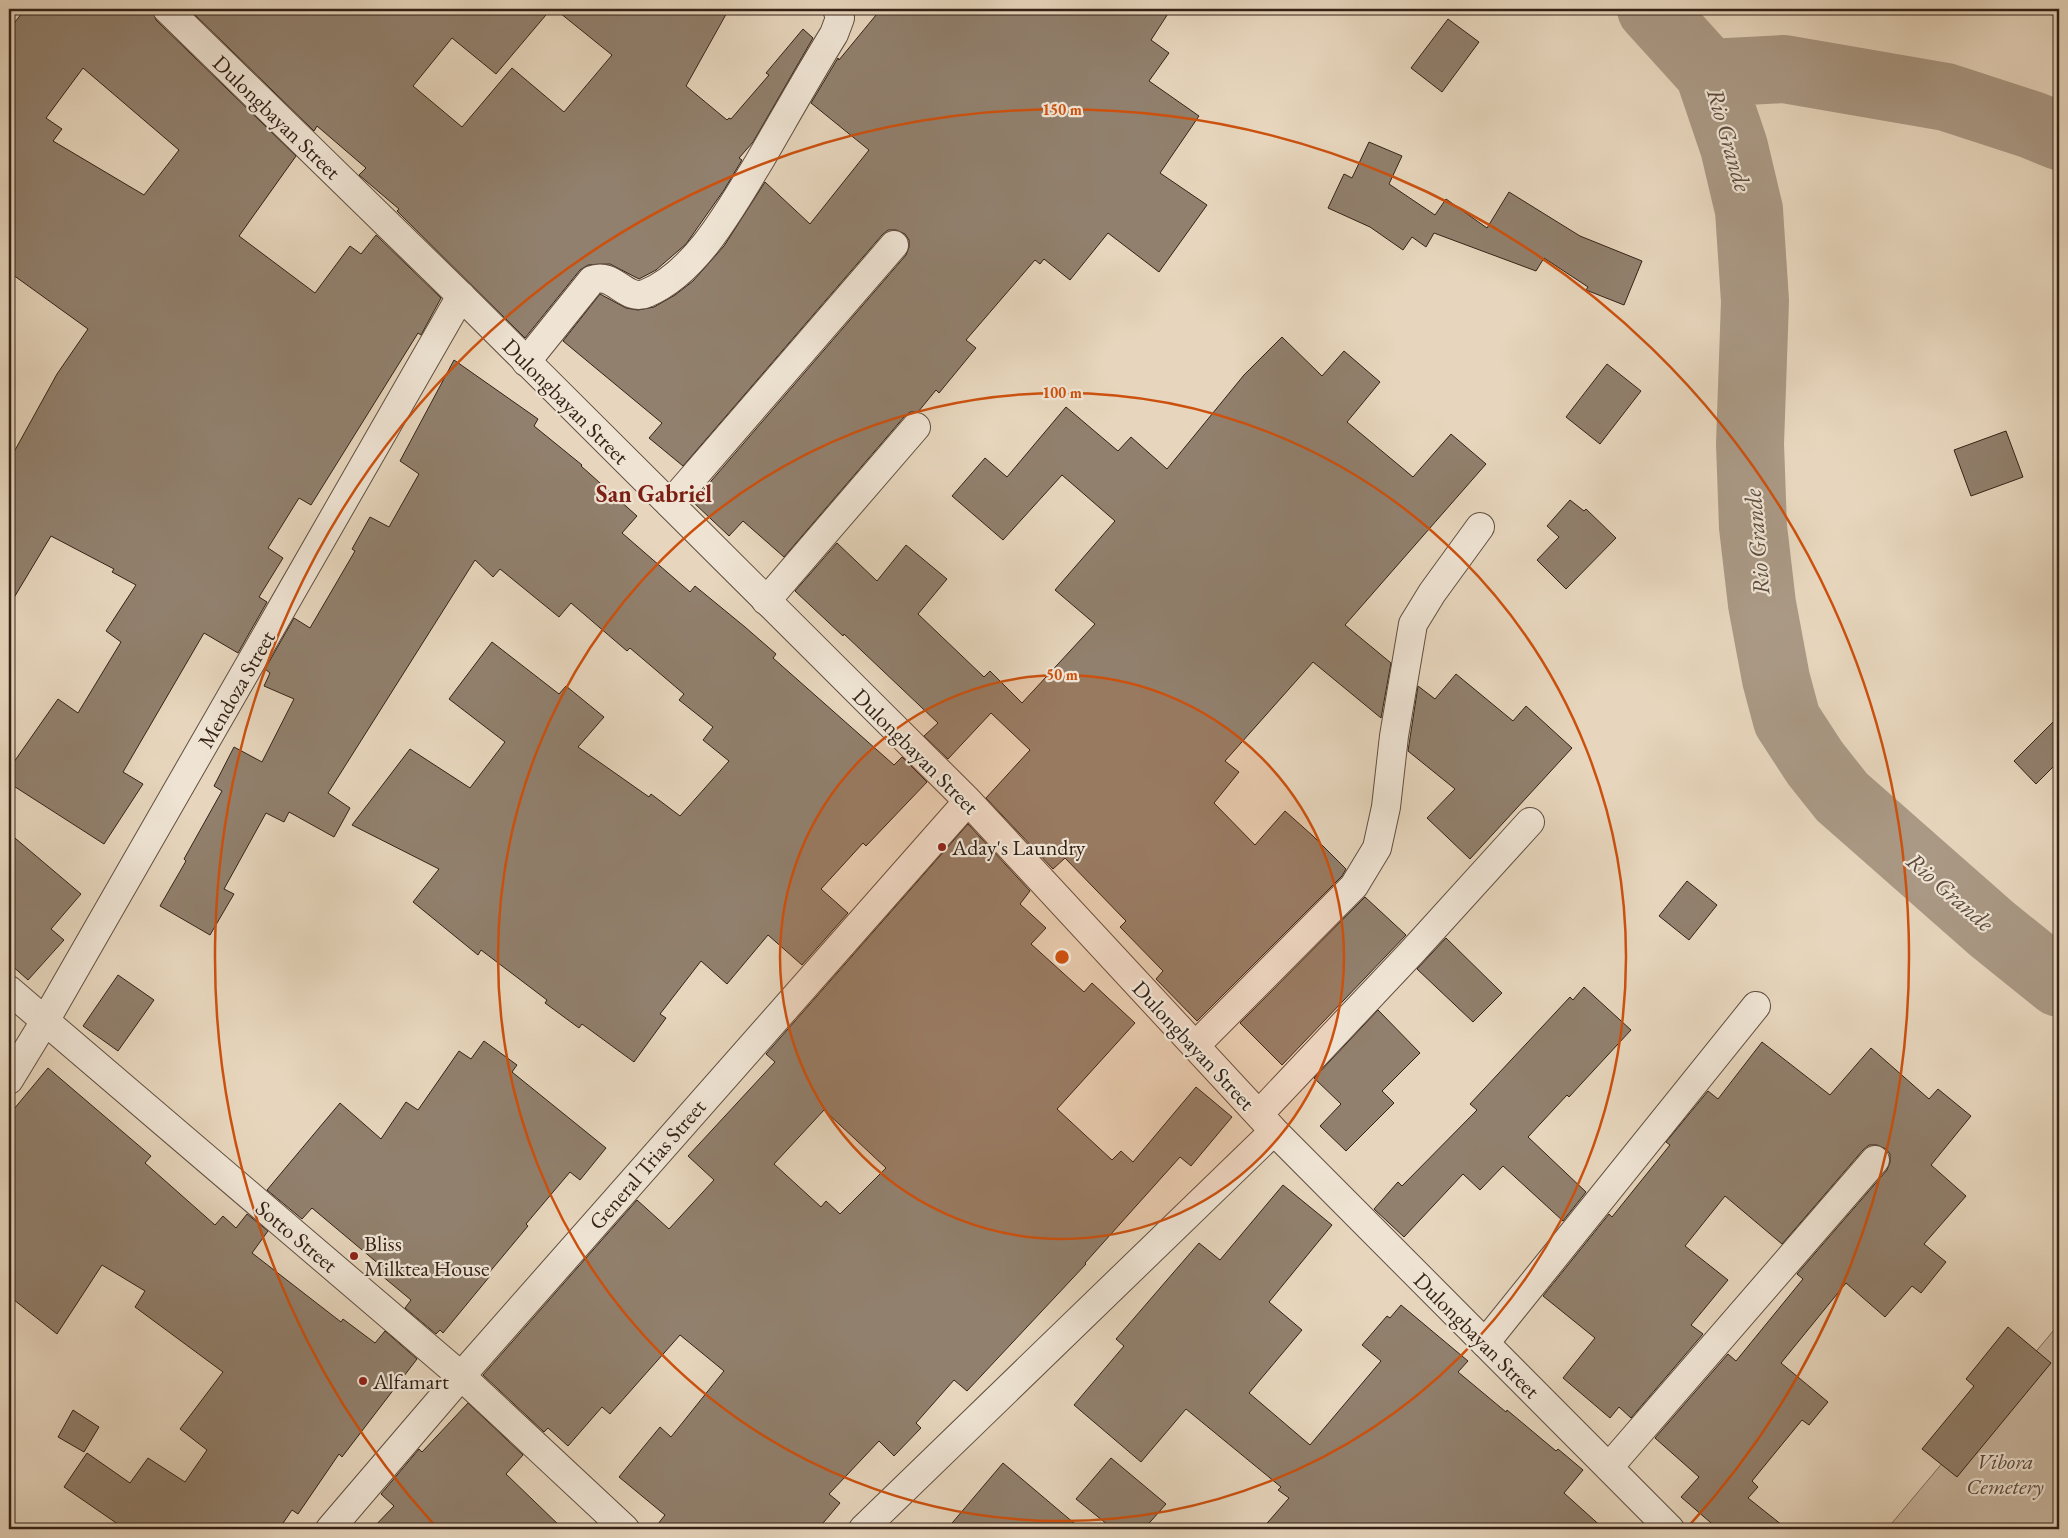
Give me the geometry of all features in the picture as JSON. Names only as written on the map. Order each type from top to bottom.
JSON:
[{"type":"street","name":"Dulongbayan Street","points":[[167,9],[461,296],[968,801],[1266,1122],[1670,1529]]},
{"type":"street","points":[[526,362],[592,280],[601,277],[611,280],[628,292],[644,295],[684,268],[694,257],[727,215],[834,34],[840,18],[838,9]]},
{"type":"street","points":[[670,504],[894,245]]},
{"type":"street","name":"Mendoza Street","points":[[9,1080],[45,1021],[461,296]]},
{"type":"street","points":[[766,600],[916,426]]},
{"type":"street","points":[[1195,1046],[1354,886],[1365,870],[1377,848],[1386,807],[1394,736],[1413,624],[1480,527]]},
{"type":"street","name":"General Trias Street","points":[[330,1529],[461,1376],[968,801]]},
{"type":"street","points":[[863,1529],[1266,1122],[1418,944],[1530,822]]},
{"type":"street","name":"Sotto Street","points":[[9,990],[461,1376],[625,1529]]},
{"type":"street","points":[[1485,1343],[1756,1006]]},
{"type":"street","points":[[1609,1467],[1875,1160]]},
{"type":"green space","name":"Vibora Cemetery","points":[[2059,1324],[2059,1529],[1887,1529]]},
{"type":"building","points":[[25,9],[152,9],[156,20],[296,156],[239,236],[315,293],[350,246],[361,254],[376,235],[441,298],[421,335],[418,333],[311,505],[299,498],[268,548],[283,558],[259,597],[267,602],[238,653],[204,633],[123,772],[143,784],[104,844],[9,783],[9,769],[58,699],[78,713],[121,642],[106,631],[136,585],[112,572],[114,569],[51,536],[9,606],[9,461],[57,374],[88,329],[9,272],[9,30]],"holes":[[[83,68],[179,150],[144,195],[53,141],[62,129],[46,118]]]},
{"type":"building","points":[[189,9],[551,9],[496,74],[452,38],[413,86],[462,127],[512,68],[564,112],[612,55],[555,9],[729,9],[686,86],[727,120],[731,119],[769,75],[766,73],[803,29],[813,38],[753,142],[739,158],[742,160],[724,190],[686,244],[656,270],[639,279],[610,264],[588,265],[580,270],[525,338],[397,211],[399,209],[359,175],[366,168],[317,126],[314,131]]},
{"type":"building","points":[[881,9],[1171,9],[1151,40],[1169,53],[1149,81],[1199,116],[1160,173],[1207,205],[1159,272],[1108,233],[1070,280],[1044,259],[1040,264],[1035,260],[966,340],[976,348],[939,393],[936,390],[918,412],[910,412],[904,417],[784,557],[743,521],[729,536],[693,502],[906,255],[909,240],[905,234],[896,230],[888,230],[882,235],[683,466],[649,438],[662,423],[563,341],[600,294],[626,308],[638,310],[654,307],[675,295],[693,281],[724,246],[765,182],[810,224],[869,150],[811,103],[838,58],[839,60]]},
{"type":"building","points":[[1448,19],[1479,42],[1442,92],[1411,68]]},
{"type":"building","points":[[1369,142],[1402,156],[1389,184],[1435,215],[1446,199],[1487,228],[1509,192],[1580,236],[1642,261],[1624,305],[1586,290],[1588,287],[1544,258],[1536,271],[1434,233],[1426,247],[1412,237],[1403,250],[1370,227],[1328,208],[1344,174],[1352,178]]},
{"type":"building","points":[[1282,337],[1322,376],[1344,351],[1380,382],[1347,422],[1413,477],[1451,434],[1486,464],[1345,625],[1391,663],[1381,718],[1313,662],[1225,761],[1239,772],[1214,803],[1255,845],[1285,811],[1346,869],[1342,876],[1197,1021],[1156,979],[1163,971],[1120,927],[1126,921],[1065,858],[1053,869],[986,798],[1030,750],[991,713],[948,759],[924,736],[938,723],[844,634],[843,636],[795,591],[837,543],[877,581],[906,545],[947,579],[918,614],[984,677],[990,671],[1022,703],[1095,624],[1055,590],[1115,521],[1062,475],[1003,540],[952,496],[985,458],[1007,477],[1066,407],[1118,451],[1131,437],[1167,469],[1244,375]]},
{"type":"building","points":[[454,360],[538,419],[534,426],[582,465],[637,516],[622,533],[690,592],[695,586],[745,627],[776,654],[773,658],[894,765],[902,757],[927,782],[866,846],[863,843],[821,889],[848,913],[802,965],[768,935],[727,984],[701,961],[660,1014],[666,1018],[634,1062],[582,1024],[579,1028],[545,1003],[547,1000],[481,950],[478,955],[413,902],[439,869],[352,825],[410,749],[470,788],[505,742],[449,699],[492,642],[559,694],[566,686],[604,717],[578,747],[649,797],[651,794],[680,816],[729,761],[703,740],[713,727],[679,700],[684,694],[630,648],[627,651],[571,603],[559,617],[500,569],[493,577],[475,560],[328,793],[350,808],[334,837],[289,812],[284,822],[266,813],[224,889],[234,894],[210,935],[160,906],[186,861],[184,859],[222,791],[214,786],[234,747],[262,762],[294,699],[264,686],[270,673],[265,669],[294,618],[310,628],[355,551],[352,549],[370,517],[389,527],[419,474],[400,461]]},
{"type":"building","points":[[1607,364],[1641,391],[1600,444],[1566,417]]},
{"type":"building","points":[[2006,431],[2023,477],[1971,496],[1954,450]]},
{"type":"building","points":[[1570,500],[1584,511],[1586,509],[1616,538],[1566,589],[1537,560],[1559,537],[1547,526]]},
{"type":"building","points":[[1456,674],[1513,721],[1526,706],[1572,748],[1470,859],[1427,818],[1455,789],[1408,751],[1418,686],[1435,699]]},
{"type":"building","points":[[2059,716],[2059,761],[2036,784],[2014,761]]},
{"type":"building","points":[[968,824],[1030,891],[1020,904],[1046,928],[1031,944],[1084,992],[1092,983],[1135,1023],[1057,1109],[1112,1160],[1121,1151],[1133,1162],[1196,1087],[1232,1117],[1191,1166],[1180,1157],[1086,1264],[967,1391],[954,1380],[916,1423],[921,1428],[894,1456],[879,1441],[829,1494],[840,1503],[818,1529],[654,1529],[665,1515],[619,1477],[660,1427],[671,1437],[724,1371],[680,1335],[610,1414],[602,1407],[568,1446],[548,1428],[544,1432],[483,1375],[637,1200],[669,1229],[714,1180],[688,1156],[775,1062],[766,1054]],"holes":[[[824,1110],[886,1168],[840,1214],[826,1201],[821,1207],[774,1164]]]},
{"type":"building","points":[[9,833],[81,894],[51,929],[64,940],[28,980],[9,963]]},
{"type":"building","points":[[1687,881],[1717,905],[1689,940],[1659,916]]},
{"type":"building","points":[[1365,897],[1406,935],[1282,1065],[1240,1023]]},
{"type":"building","points":[[1446,938],[1502,993],[1473,1022],[1417,969]]},
{"type":"building","points":[[118,975],[154,1000],[118,1051],[83,1026]]},
{"type":"building","points":[[1584,987],[1631,1030],[1569,1097],[1567,1095],[1528,1137],[1586,1192],[1563,1221],[1503,1166],[1480,1190],[1463,1174],[1404,1237],[1374,1209],[1398,1182],[1402,1186],[1477,1110],[1470,1104],[1570,997],[1573,1000]]},
{"type":"building","points":[[1378,1010],[1420,1053],[1382,1091],[1394,1103],[1346,1151],[1320,1126],[1341,1104],[1314,1078]]},
{"type":"building","points":[[484,1041],[517,1065],[512,1072],[606,1148],[580,1180],[570,1172],[526,1224],[528,1226],[488,1274],[490,1276],[443,1333],[440,1330],[436,1334],[405,1308],[411,1300],[375,1270],[380,1265],[312,1208],[302,1219],[267,1190],[340,1103],[381,1139],[406,1102],[418,1110],[459,1051],[471,1059]]},
{"type":"building","points":[[1762,1042],[1830,1095],[1871,1048],[1929,1099],[1938,1089],[1971,1116],[1931,1165],[1966,1196],[1924,1244],[1946,1262],[1921,1293],[1912,1286],[1885,1317],[1846,1283],[1781,1363],[1828,1402],[1809,1425],[1802,1420],[1752,1481],[1758,1487],[1748,1498],[1787,1529],[1718,1529],[1681,1497],[1699,1477],[1655,1438],[1728,1354],[1736,1361],[1803,1279],[1797,1274],[1887,1170],[1890,1154],[1886,1149],[1877,1145],[1869,1145],[1863,1150],[1782,1244],[1725,1196],[1685,1246],[1728,1280],[1691,1325],[1703,1334],[1631,1418],[1619,1407],[1610,1418],[1563,1378],[1595,1338],[1543,1296],[1609,1214],[1612,1217],[1670,1145],[1666,1142],[1708,1091],[1718,1099]]},
{"type":"building","points":[[48,1068],[151,1156],[145,1163],[215,1225],[223,1216],[236,1228],[247,1214],[268,1231],[252,1253],[341,1322],[343,1319],[375,1343],[385,1331],[417,1359],[342,1457],[339,1454],[298,1514],[292,1510],[279,1529],[125,1529],[64,1487],[87,1453],[130,1483],[148,1458],[185,1482],[207,1450],[180,1429],[223,1372],[135,1307],[145,1291],[102,1265],[57,1334],[9,1296],[9,1115]]},
{"type":"building","points":[[1283,1185],[1332,1225],[1269,1302],[1302,1330],[1249,1393],[1310,1445],[1381,1361],[1362,1345],[1387,1316],[1390,1318],[1401,1305],[1468,1361],[1458,1372],[1506,1412],[1507,1410],[1556,1451],[1558,1449],[1583,1470],[1564,1493],[1604,1529],[1262,1529],[1289,1498],[1278,1490],[1281,1487],[1186,1409],[1141,1462],[1074,1405],[1124,1346],[1116,1339],[1199,1243],[1220,1260]]},
{"type":"building","points":[[2008,1327],[2051,1363],[1957,1477],[1922,1449],[1974,1386],[1966,1379]]},
{"type":"building","points":[[468,1403],[523,1455],[506,1474],[563,1529],[372,1529],[394,1506],[381,1494],[419,1449],[422,1452]]},
{"type":"building","points":[[73,1410],[99,1427],[84,1452],[58,1437]]},
{"type":"building","points":[[1111,1458],[1166,1504],[1144,1529],[1113,1529],[1076,1499]]},
{"type":"building","points":[[1003,1463],[1081,1529],[947,1529]]},
{"type":"waterway","name":"Rio Grande","points":[[1651,9],[1709,73],[1734,147],[1749,210],[1755,301],[1750,444],[1753,527],[1762,604],[1776,679],[1787,720],[1815,763],[1842,797],[1992,929],[2059,983]]},
{"type":"waterway","points":[[1709,73],[1784,69],[1946,97],[2032,125],[2059,136]]},
{"type":"place","name":"Aday's Laundry","points":[[942,847]]},
{"type":"place","name":"Bliss Milktea House","points":[[354,1256]]},
{"type":"place","name":"Alfamart","points":[[363,1381]]},
{"type":"district","name":"San Gabriel","points":[[654,494]]}]
